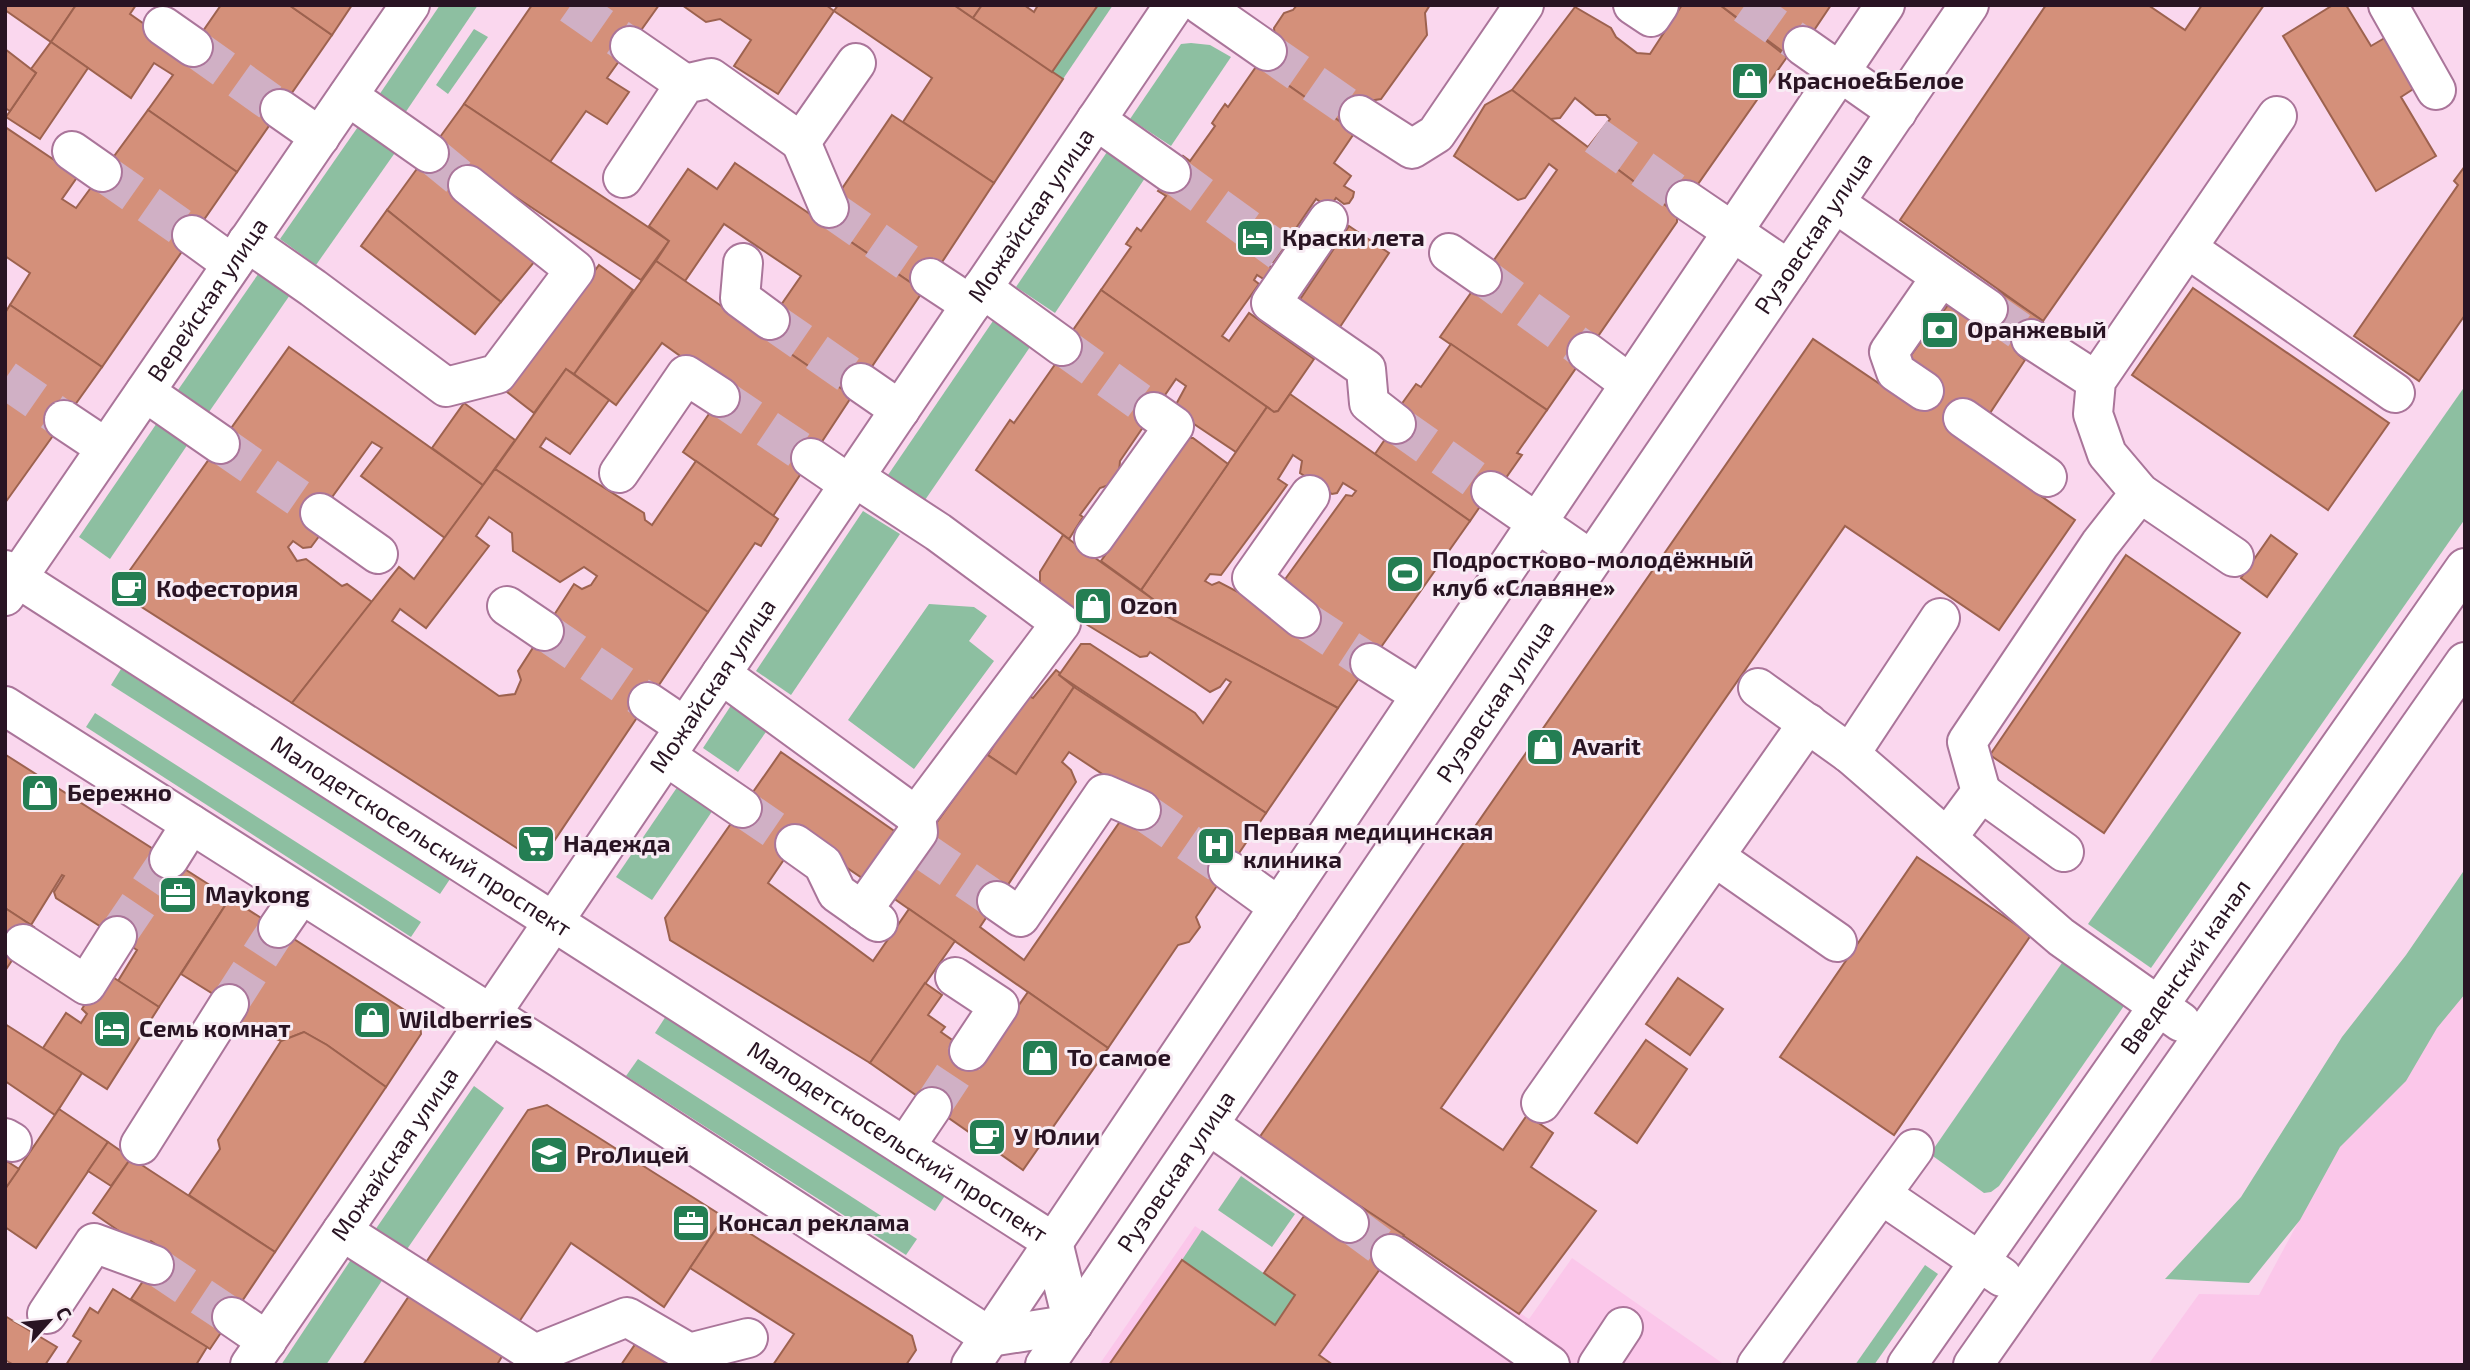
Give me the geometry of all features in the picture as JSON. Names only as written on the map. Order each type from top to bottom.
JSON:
[{"type":"street","name":"Верейская улица","points":[[9,581],[106,449],[410,5]]},
{"type":"street","name":"Можайская улица","points":[[258,1353],[1174,5]]},
{"type":"street","points":[[1201,5],[1267,51]]},
{"type":"street","points":[[1359,115],[1412,149],[1436,134],[1524,5]]},
{"type":"street","points":[[1633,5],[1651,17],[1660,5]]},
{"type":"street","points":[[980,1351],[1885,5]]},
{"type":"street","name":"Рузовская улица","points":[[1045,1365],[1969,5]]},
{"type":"street","points":[[2388,5],[2435,90]]},
{"type":"street","points":[[630,46],[685,84]]},
{"type":"street","points":[[1803,46],[1897,112]]},
{"type":"street","points":[[801,142],[856,63]]},
{"type":"street","points":[[623,178],[685,84],[710,78],[801,142],[829,208]]},
{"type":"street","points":[[348,96],[429,153]]},
{"type":"street","points":[[280,109],[320,137]]},
{"type":"street","points":[[2234,557],[2140,493],[2107,454],[2093,414],[2096,381],[2277,116]]},
{"type":"street","points":[[1097,120],[1171,173]]},
{"type":"street","points":[[192,236],[240,253],[313,288],[446,387],[497,374],[575,270],[468,185]]},
{"type":"street","points":[[1686,200],[1789,270]]},
{"type":"street","points":[[1835,203],[1988,309]]},
{"type":"street","points":[[1328,220],[1289,258],[1271,303],[1366,369],[1369,403],[1396,424]]},
{"type":"street","points":[[2187,248],[2395,393]]},
{"type":"street","points":[[1449,253],[1482,276]]},
{"type":"street","points":[[743,263],[740,298],[771,320]]},
{"type":"street","points":[[1924,391],[1896,372],[1889,352],[1941,277]]},
{"type":"street","points":[[930,278],[976,297],[1062,346]]},
{"type":"street","points":[[2031,339],[2096,381]]},
{"type":"street","points":[[1587,352],[1630,384]]},
{"type":"street","points":[[619,473],[686,375],[720,397]]},
{"type":"street","points":[[861,383],[900,410]]},
{"type":"street","points":[[145,392],[220,444]]},
{"type":"street","points":[[1094,538],[1174,426],[1154,412]]},
{"type":"street","points":[[1963,418],[2046,477]]},
{"type":"street","points":[[65,421],[106,449]]},
{"type":"street","points":[[795,844],[823,864],[837,893],[870,916],[915,835],[1061,623],[939,532],[811,458]]},
{"type":"street","points":[[1490,491],[1591,561]]},
{"type":"street","points":[[2064,852],[1980,792],[1967,742],[2100,544],[2140,493]]},
{"type":"street","points":[[1301,618],[1252,578],[1310,495]]},
{"type":"street","points":[[320,513],[378,554]]},
{"type":"street","name":"Введенский канал","points":[[1907,1365],[2465,568]]},
{"type":"street","name":"Малодетскосельский проспект","points":[[9,581],[552,921],[1053,1242],[1073,1324]]},
{"type":"street","points":[[508,606],[544,631]]},
{"type":"street","points":[[1850,754],[1940,618]]},
{"type":"street","points":[[1973,1365],[2465,662]]},
{"type":"street","points":[[1370,663],[1421,695]]},
{"type":"street","points":[[721,674],[915,835]]},
{"type":"street","points":[[1758,688],[1850,754],[2061,937],[2202,1037]]},
{"type":"street","points":[[648,702],[676,741],[742,808]]},
{"type":"street","points":[[5,706],[490,1014],[980,1351]]},
{"type":"street","points":[[1541,1103],[1808,723]]},
{"type":"street","points":[[1947,838],[1980,792]]},
{"type":"street","points":[[997,901],[1020,917],[1104,794],[1141,810]]},
{"type":"street","points":[[169,859],[191,824]]},
{"type":"street","points":[[1715,857],[1838,942]]},
{"type":"street","points":[[1228,870],[1279,907]]},
{"type":"street","points":[[278,928],[300,895]]},
{"type":"street","points":[[23,944],[86,985],[117,936]]},
{"type":"street","points":[[954,976],[999,1006],[969,1051]]},
{"type":"street","points":[[140,1145],[229,1004]]},
{"type":"street","points":[[905,1147],[932,1107]]},
{"type":"street","points":[[1209,1125],[1349,1223]]},
{"type":"street","points":[[1761,1364],[1914,1149]]},
{"type":"street","points":[[1882,1195],[2024,1292]]},
{"type":"street","points":[[342,1231],[531,1359],[628,1317],[689,1353],[748,1338]]},
{"type":"street","points":[[47,1314],[94,1243],[154,1265]]},
{"type":"street","points":[[1391,1254],[1550,1365]]},
{"type":"street","points":[[232,1317],[258,1353]]},
{"type":"street","points":[[980,1351],[1073,1324]]},
{"type":"street","points":[[1598,1365],[1623,1327]]},
{"type":"shaded area","points":[[2465,946],[2465,1365],[2148,1365],[2199,1294],[2259,1295],[2407,1019]]},
{"type":"shaded area","points":[[1360,1206],[1529,1319],[1572,1258],[1725,1365],[1099,1365],[1195,1226],[1264,1273],[1304,1216],[1337,1238]]},
{"type":"green space","points":[[440,5],[478,5],[403,116],[377,98]]},
{"type":"green space","points":[[1098,5],[1113,5],[1063,79],[1052,72]]},
{"type":"green space","points":[[474,29],[488,37],[448,94],[436,85]]},
{"type":"green space","points":[[1181,44],[1210,45],[1231,57],[1171,146],[1130,119]]},
{"type":"green space","points":[[362,121],[399,147],[316,265],[280,239]]},
{"type":"green space","points":[[1109,149],[1147,175],[1055,313],[1016,287]]},
{"type":"green space","points":[[261,270],[292,292],[209,412],[178,390]]},
{"type":"green space","points":[[993,321],[1030,347],[925,500],[888,475]]},
{"type":"green space","points":[[2465,386],[2465,519],[2151,968],[2088,924]]},
{"type":"green space","points":[[159,420],[190,441],[110,559],[79,537]]},
{"type":"green space","points":[[863,511],[900,534],[791,695],[756,671]]},
{"type":"green space","points":[[929,604],[974,607],[987,616],[969,641],[994,661],[914,769],[848,720]]},
{"type":"green space","points":[[121,669],[450,879],[440,894],[111,685]]},
{"type":"green space","points":[[732,704],[768,729],[738,772],[703,748]]},
{"type":"green space","points":[[95,713],[421,922],[411,937],[86,727]]},
{"type":"green space","points":[[680,783],[715,807],[652,900],[616,877]]},
{"type":"green space","points":[[2465,869],[2465,994],[2437,1028],[2406,1081],[2340,1147],[2300,1220],[2249,1283],[2165,1279],[2241,1197],[2342,1037],[2406,955]]},
{"type":"green space","points":[[2064,960],[2126,1003],[1999,1186],[1984,1193],[1930,1154]]},
{"type":"green space","points":[[666,1016],[946,1194],[935,1211],[655,1033]]},
{"type":"green space","points":[[638,1059],[917,1239],[906,1255],[626,1076]]},
{"type":"green space","points":[[474,1086],[504,1108],[403,1255],[373,1233]]},
{"type":"green space","points":[[1241,1176],[1295,1214],[1272,1247],[1218,1210]]},
{"type":"green space","points":[[1202,1230],[1295,1295],[1275,1325],[1182,1260]]},
{"type":"green space","points":[[352,1258],[383,1279],[326,1365],[281,1365]]},
{"type":"green space","points":[[1925,1265],[1938,1274],[1874,1365],[1855,1365]]},
{"type":"building","points":[[5,5],[76,5],[51,42],[5,10]]},
{"type":"building","points":[[76,5],[136,5],[130,14],[187,54],[221,5],[289,5],[332,35],[237,172],[148,110],[173,75],[154,63],[131,98],[51,42]]},
{"type":"building","points":[[289,5],[352,5],[332,35]]},
{"type":"building","points":[[532,5],[659,5],[607,78],[629,92],[607,124],[586,111],[550,162],[464,104]]},
{"type":"building","points":[[682,5],[826,5],[834,11],[778,94],[734,66],[751,40],[720,19],[706,22]]},
{"type":"building","points":[[838,5],[954,5],[1063,79],[994,183],[903,122],[932,78],[834,11]]},
{"type":"building","points":[[954,5],[982,5],[973,18]]},
{"type":"building","points":[[982,5],[1024,5],[1034,12],[1038,5],[1098,5],[1052,72],[973,18]]},
{"type":"building","points":[[1297,5],[1430,5],[1425,13],[1427,35],[1381,99],[1369,101],[1350,129],[1258,64],[1275,39],[1274,28],[1284,13],[1293,10]]},
{"type":"building","points":[[1682,5],[1720,5],[1787,57],[1677,214],[1588,147],[1610,119],[1606,115],[1596,115],[1575,98],[1560,118],[1550,119],[1512,90],[1575,7],[1611,28],[1616,37],[1637,53],[1650,54]]},
{"type":"building","points":[[1720,5],[1831,5],[1794,60]]},
{"type":"building","points":[[2046,5],[2148,5],[2185,30],[2202,5],[2264,5],[2043,321],[1900,220]]},
{"type":"building","points":[[2333,5],[2346,5],[2371,46],[2388,36],[2418,86],[2401,97],[2436,156],[2376,191],[2283,36]]},
{"type":"building","points":[[51,42],[88,68],[40,139],[6,117],[36,73],[31,69]]},
{"type":"building","points":[[5,49],[36,73],[10,111],[5,108]]},
{"type":"building","points":[[1258,64],[1355,132],[1334,163],[1351,176],[1344,186],[1354,192],[1353,197],[1349,203],[1344,204],[1336,198],[1329,208],[1316,199],[1273,262],[1269,259],[1266,263],[1273,269],[1265,280],[1257,275],[1254,280],[1259,284],[1222,336],[1229,341],[1249,313],[1314,359],[1278,411],[1274,412],[1101,290],[1131,247],[1126,244],[1137,228],[1141,231],[1166,196],[1158,191],[1183,156],[1190,161],[1215,126],[1212,123],[1225,104],[1228,107]]},
{"type":"building","points":[[1512,90],[1677,214],[1677,222],[1547,410],[1440,337],[1557,170],[1549,164],[1525,198],[1518,200],[1454,156],[1485,105]]},
{"type":"building","points":[[464,104],[669,241],[641,280],[478,172],[535,261],[501,302],[387,210]]},
{"type":"building","points":[[148,110],[237,172],[102,367],[10,305],[30,273],[5,256],[5,127],[78,176],[62,199],[76,208]]},
{"type":"building","points":[[892,115],[994,183],[923,291],[820,221]]},
{"type":"building","points":[[735,163],[923,291],[852,396],[761,334],[801,276],[724,224],[685,281],[656,261],[669,241],[649,226],[688,169],[717,189]]},
{"type":"building","points":[[2465,166],[2465,315],[2419,381],[2354,336],[2458,185],[2454,181]]},
{"type":"building","points":[[387,210],[501,302],[475,334],[361,246]]},
{"type":"building","points":[[1349,226],[1389,253],[1340,327],[1299,301]]},
{"type":"building","points":[[656,261],[852,396],[773,516],[683,452],[726,389],[662,343],[616,405],[574,374]]},
{"type":"building","points":[[599,265],[633,290],[574,374],[566,369],[534,413],[507,392]]},
{"type":"building","points":[[2193,288],[2389,423],[2328,510],[2132,375]]},
{"type":"building","points":[[1101,290],[1267,407],[1236,452],[1173,410],[1186,386],[1176,379],[1120,461],[1119,472],[1109,485],[1100,488],[1080,515],[1083,517],[1069,539],[976,470],[1010,420],[1014,423],[1056,363],[1052,360]]},
{"type":"building","points":[[1999,291],[2043,321],[2019,355],[2025,360],[1990,413],[1974,402],[1953,434],[2075,520],[1999,630],[1845,526],[1441,1108],[1503,1150],[1527,1115],[1553,1133],[1531,1167],[1596,1211],[1519,1314],[1259,1138],[1813,339],[1914,407],[1935,375],[1909,358],[1948,305],[1988,309]]},
{"type":"building","points":[[10,305],[102,367],[5,503],[5,313]]},
{"type":"building","points":[[1451,344],[1547,410],[1517,453],[1522,455],[1503,482],[1499,479],[1470,521],[1375,454],[1403,413],[1398,409],[1416,384],[1421,387]]},
{"type":"building","points":[[289,347],[483,485],[445,538],[361,476],[382,448],[372,442],[314,522],[320,535],[311,547],[303,548],[293,541],[288,547],[297,561],[306,559],[342,586],[347,584],[372,602],[292,703],[126,597],[120,584]]},
{"type":"building","points":[[566,369],[609,400],[570,454],[546,438],[540,447],[644,513],[645,520],[652,525],[696,461],[778,519],[761,546],[755,543],[708,612],[495,469]]},
{"type":"building","points":[[1290,394],[1470,521],[1338,708],[1151,608],[1154,600],[1141,590],[1267,407],[1274,412],[1278,411]],"holes":[[[1293,455],[1302,461],[1300,473],[1332,494],[1337,493],[1343,483],[1356,491],[1352,496],[1346,495],[1278,589],[1276,612],[1219,582],[1212,585],[1205,581],[1210,574],[1221,575],[1287,485],[1278,479]]]},
{"type":"building","points":[[464,403],[515,440],[483,485],[432,448]]},
{"type":"building","points":[[1188,438],[1193,438],[1228,464],[1141,590],[1101,561]]},
{"type":"building","points":[[495,469],[708,612],[548,850],[526,854],[292,703],[399,567],[414,579]],"holes":[[[489,517],[512,533],[513,551],[560,582],[584,567],[597,576],[591,585],[582,589],[574,584],[518,671],[521,680],[515,694],[499,696],[392,621],[400,609],[426,628],[489,546],[476,536]]]},
{"type":"building","points":[[1063,535],[1154,600],[1151,608],[1338,708],[1266,813],[1059,675],[1081,644],[1090,644],[1195,713],[1203,723],[1231,682],[1226,679],[1220,687],[1210,692],[1150,652],[1147,656],[1140,657],[1040,596],[1040,572]]},
{"type":"building","points":[[2271,535],[2297,554],[2267,597],[2241,578]]},
{"type":"building","points":[[2126,555],[2240,633],[2104,833],[1990,755]]},
{"type":"building","points":[[1056,670],[1074,687],[1016,774],[988,755],[1027,695],[1033,698]]},
{"type":"building","points":[[1074,687],[1266,813],[1196,917],[1200,927],[1189,942],[1178,945],[1108,1048],[886,893],[986,754],[1016,774]],"holes":[[[1069,752],[1146,803],[1135,819],[1119,823],[1024,960],[980,927],[1076,782],[1071,770],[1062,762]]]},
{"type":"building","points":[[781,752],[900,835],[868,882],[800,836],[768,883],[873,961],[909,909],[955,941],[870,1063],[670,940],[665,918]]},
{"type":"building","points":[[6,755],[230,898],[159,1007],[118,981],[137,950],[56,898],[54,892],[64,876],[62,875],[31,925],[5,908]]},
{"type":"building","points":[[1917,857],[2031,935],[1894,1135],[1780,1057]]},
{"type":"building","points":[[230,898],[420,1020],[421,1034],[386,1087],[304,1032],[281,1041],[269,1036],[262,1037],[235,1020],[229,1004],[181,974]]},
{"type":"building","points":[[5,908],[34,927],[5,971]]},
{"type":"building","points":[[111,976],[159,1007],[107,1089],[43,1048],[66,1013],[81,1023],[87,1014],[82,1009],[97,984]]},
{"type":"building","points":[[1678,978],[1723,1009],[1690,1055],[1646,1024]]},
{"type":"building","points":[[925,983],[942,995],[928,1015],[945,1027],[941,1032],[981,1060],[1028,992],[1108,1048],[1023,1170],[870,1063]]},
{"type":"building","points":[[5,1024],[82,1073],[55,1115],[5,1081]]},
{"type":"building","points":[[304,1032],[386,1087],[275,1252],[189,1195],[220,1149],[218,1140],[281,1041]]},
{"type":"building","points":[[1646,1040],[1687,1069],[1637,1143],[1595,1113]]},
{"type":"building","points":[[547,1105],[724,1217],[664,1307],[571,1243],[519,1322],[425,1264],[528,1110]]},
{"type":"building","points":[[59,1109],[108,1142],[36,1248],[5,1227],[5,1189]]},
{"type":"building","points":[[108,1142],[131,1158],[111,1186],[88,1171]]},
{"type":"building","points":[[131,1158],[275,1252],[210,1349],[131,1299],[164,1250],[151,1241],[145,1249],[93,1213]]},
{"type":"building","points":[[5,1160],[19,1169],[5,1189]]},
{"type":"building","points":[[1360,1206],[1404,1235],[1319,1355],[1333,1365],[1109,1365],[1182,1260],[1275,1325],[1295,1295],[1264,1273],[1304,1216],[1337,1238]]},
{"type":"building","points":[[724,1217],[912,1336],[916,1350],[906,1365],[773,1365],[794,1334],[690,1268]]},
{"type":"building","points":[[113,1289],[207,1347],[196,1365],[66,1365],[81,1341],[73,1336],[90,1308],[98,1313]]},
{"type":"building","points":[[413,1290],[505,1351],[497,1365],[363,1365]]},
{"type":"building","points":[[5,1316],[57,1347],[45,1365],[14,1365],[5,1360]]},
{"type":"building","points":[[636,1343],[669,1365],[621,1365]]},
{"type":"tunnel","points":[[571,5],[630,46]]},
{"type":"tunnel","points":[[1745,5],[1803,46]]},
{"type":"tunnel","points":[[193,47],[280,109]]},
{"type":"tunnel","points":[[1267,51],[1359,115]]},
{"type":"tunnel","points":[[1596,136],[1686,200]]},
{"type":"tunnel","points":[[429,153],[468,185]]},
{"type":"tunnel","points":[[102,172],[192,235]]},
{"type":"tunnel","points":[[1171,173],[1280,252]]},
{"type":"tunnel","points":[[829,208],[930,278]]},
{"type":"tunnel","points":[[1482,276],[1587,352]]},
{"type":"tunnel","points":[[1988,309],[2031,339]]},
{"type":"tunnel","points":[[770,320],[861,383]]},
{"type":"tunnel","points":[[1062,346],[1154,412]]},
{"type":"tunnel","points":[[5,379],[64,420]]},
{"type":"tunnel","points":[[720,397],[811,458]]},
{"type":"tunnel","points":[[1396,424],[1491,491]]},
{"type":"tunnel","points":[[220,444],[320,513]]},
{"type":"tunnel","points":[[1301,618],[1370,663]]},
{"type":"tunnel","points":[[544,631],[648,702]]},
{"type":"tunnel","points":[[742,808],[795,844]]},
{"type":"tunnel","points":[[1141,810],[1228,870]]},
{"type":"tunnel","points":[[919,848],[997,901]]},
{"type":"tunnel","points":[[117,936],[169,859]]},
{"type":"tunnel","points":[[229,1004],[278,928]]},
{"type":"tunnel","points":[[932,1107],[969,1051]]},
{"type":"tunnel","points":[[1349,1223],[1391,1254]]},
{"type":"tunnel","points":[[154,1265],[232,1317]]},
{"type":"place","name":"Красное&Белое","points":[[1750,81]]},
{"type":"place","name":"Краски лета","points":[[1255,238]]},
{"type":"place","name":"Оранжевый","points":[[1940,330]]},
{"type":"place","name":"Подростково-молодёжный клуб «Славяне»","points":[[1405,574]]},
{"type":"place","name":"Кофестория","points":[[129,589]]},
{"type":"place","name":"Ozon","points":[[1093,606]]},
{"type":"place","name":"Avarit","points":[[1545,747]]},
{"type":"place","name":"Бережно","points":[[40,793]]},
{"type":"place","name":"Надежда","points":[[536,844]]},
{"type":"place","name":"Первая медицинская клиника","points":[[1216,846]]},
{"type":"place","name":"Maykong","points":[[178,895]]},
{"type":"place","name":"Wildberries","points":[[372,1020]]},
{"type":"place","name":"Семь комнат","points":[[112,1029]]},
{"type":"place","name":"То самое","points":[[1040,1058]]},
{"type":"place","name":"У Юлии","points":[[987,1137]]},
{"type":"place","name":"ProЛицей","points":[[549,1155]]},
{"type":"place","name":"Консал реклама","points":[[691,1223]]}]
